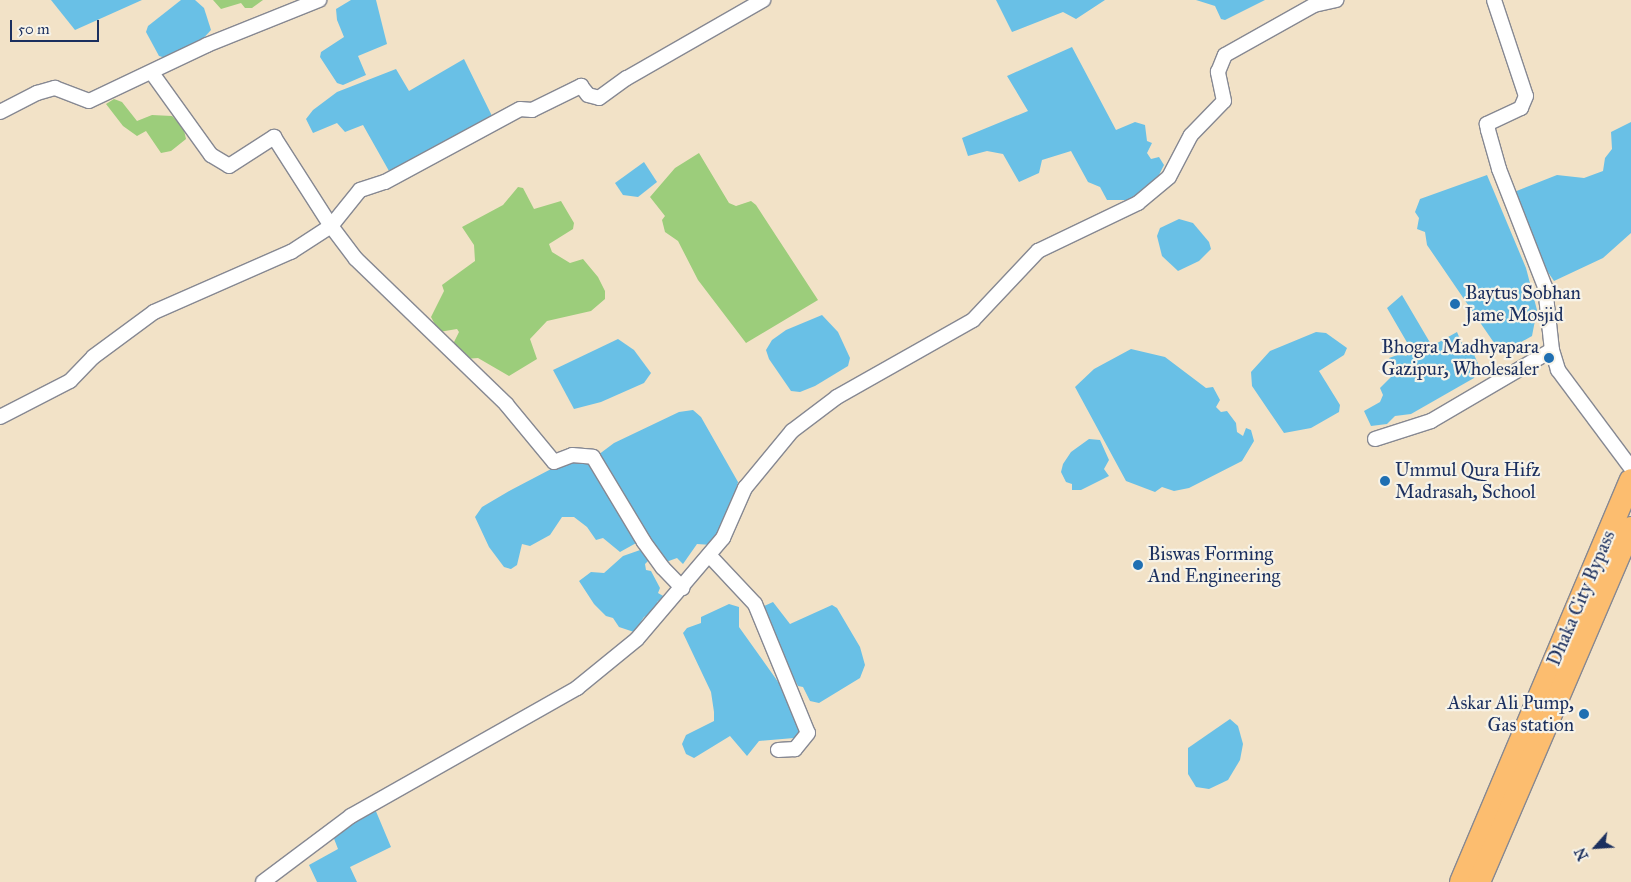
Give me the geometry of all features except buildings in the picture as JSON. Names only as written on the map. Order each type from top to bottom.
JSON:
[{"type":"highway","name":"Dhaka City Bypass","points":[[1461,882],[1631,480]]},
{"type":"highway","points":[[1479,882],[1631,528]]},
{"type":"street","points":[[0,112],[37,93],[55,88],[89,101],[208,45],[319,0]]},
{"type":"street","points":[[0,417],[70,381],[93,357],[154,312],[291,252],[331,226],[360,190],[385,182],[520,109],[532,110],[581,86],[588,95],[598,98],[627,78],[763,0]]},
{"type":"street","points":[[263,882],[352,816],[577,688],[637,639],[723,538],[745,488],[792,431],[836,397],[973,320],[1038,251],[1138,203],[1169,177],[1191,135],[1224,101],[1218,72],[1225,55],[1314,5],[1336,0]]},
{"type":"street","points":[[1494,0],[1526,96],[1521,108],[1487,124],[1499,170],[1545,287],[1552,350],[1558,370],[1631,468]]},
{"type":"street","points":[[152,73],[211,155],[229,166],[274,137],[331,226],[356,260],[506,404],[554,462],[572,455],[593,457],[644,542],[663,568],[682,588]]},
{"type":"street","points":[[1375,439],[1432,421],[1552,350]]},
{"type":"street","points":[[709,555],[755,604],[808,733],[795,749],[778,750]]},
{"type":"green space","points":[[213,0],[263,0],[252,8],[245,8],[241,3],[221,9]]},
{"type":"green space","points":[[114,99],[122,102],[137,121],[152,115],[172,116],[183,126],[186,139],[171,151],[161,153],[146,131],[137,136],[123,126],[106,104]]},
{"type":"green space","points":[[699,153],[729,203],[736,206],[751,201],[756,205],[818,300],[746,343],[698,280],[678,241],[665,232],[662,220],[665,216],[650,197],[675,168]]},
{"type":"green space","points":[[518,187],[523,188],[534,209],[561,201],[574,223],[573,229],[549,244],[552,252],[570,263],[583,259],[598,277],[605,291],[605,299],[591,311],[547,321],[530,339],[537,359],[509,376],[478,358],[465,359],[453,344],[459,332],[457,329],[439,332],[431,317],[444,291],[442,285],[475,261],[474,245],[462,227],[503,205]]},
{"type":"water","points":[[51,0],[142,0],[75,30]]},
{"type":"water","points":[[181,0],[195,0],[204,8],[211,30],[199,43],[166,58],[159,56],[146,32],[148,26]]},
{"type":"water","points":[[351,0],[376,0],[387,44],[358,56],[366,75],[343,85],[337,83],[320,57],[321,52],[344,37],[337,20],[336,9]]},
{"type":"water","points":[[996,0],[1105,0],[1076,19],[1063,12],[1012,32]]},
{"type":"water","points":[[1196,0],[1265,0],[1225,20],[1221,19],[1215,6]]},
{"type":"water","points":[[1072,47],[1116,130],[1135,122],[1145,125],[1147,141],[1152,143],[1147,153],[1151,159],[1159,157],[1164,165],[1156,181],[1145,192],[1129,200],[1107,200],[1100,187],[1088,182],[1071,151],[1042,160],[1039,173],[1019,182],[1003,154],[987,151],[968,156],[962,138],[1028,111],[1007,76]]},
{"type":"water","points":[[464,59],[493,118],[389,171],[363,125],[345,132],[337,123],[313,133],[306,119],[313,110],[337,92],[396,69],[409,91]]},
{"type":"water","points":[[1631,122],[1631,233],[1603,258],[1554,281],[1543,265],[1514,192],[1557,175],[1584,178],[1603,171],[1605,158],[1612,149],[1611,132]]},
{"type":"water","points":[[644,162],[657,182],[638,197],[623,195],[615,183]]},
{"type":"water","points":[[1487,175],[1526,268],[1537,310],[1532,336],[1501,353],[1427,245],[1425,232],[1417,229],[1419,218],[1415,212],[1420,199]]},
{"type":"water","points":[[1179,219],[1193,223],[1209,242],[1211,249],[1199,261],[1178,271],[1162,256],[1157,236],[1160,228]]},
{"type":"water","points":[[1402,295],[1432,346],[1457,332],[1463,346],[1472,350],[1479,366],[1474,378],[1411,414],[1395,416],[1387,424],[1371,426],[1364,411],[1380,402],[1383,395],[1380,388],[1396,372],[1389,358],[1400,354],[1406,356],[1412,351],[1387,308]]},
{"type":"water","points":[[822,315],[838,332],[850,358],[848,366],[815,386],[800,392],[791,391],[769,359],[766,350],[772,340],[786,330]]},
{"type":"water","points":[[1316,332],[1326,333],[1347,348],[1344,355],[1319,371],[1340,405],[1339,412],[1311,428],[1284,433],[1252,386],[1251,372],[1270,351]]},
{"type":"water","points":[[618,339],[634,350],[651,373],[644,383],[601,402],[574,409],[553,370]]},
{"type":"water","points":[[1131,349],[1165,357],[1206,388],[1213,387],[1220,400],[1216,407],[1221,412],[1227,411],[1236,423],[1237,432],[1243,436],[1246,428],[1251,430],[1254,441],[1242,461],[1189,488],[1174,491],[1162,487],[1155,492],[1126,481],[1075,387],[1094,369]]},
{"type":"water","points":[[693,410],[701,417],[738,482],[729,515],[712,545],[697,544],[683,564],[677,558],[666,562],[598,455],[614,443],[679,412]]},
{"type":"water","points":[[1089,439],[1100,440],[1109,460],[1104,469],[1109,476],[1081,490],[1072,490],[1072,484],[1066,482],[1061,472],[1063,464],[1071,452]]},
{"type":"water","points":[[574,462],[587,462],[598,472],[638,542],[620,552],[603,538],[596,540],[587,527],[574,517],[562,517],[550,535],[530,546],[522,544],[517,565],[511,569],[504,567],[489,547],[475,517],[482,507],[511,490],[553,468]]},
{"type":"water","points":[[643,549],[650,559],[645,564],[646,570],[651,571],[660,588],[658,593],[665,597],[657,602],[658,610],[644,617],[634,632],[619,627],[613,618],[606,616],[594,604],[579,581],[591,572],[604,573],[623,556]]},
{"type":"water","points":[[773,602],[790,624],[832,605],[837,608],[860,647],[865,665],[860,678],[819,703],[810,701],[803,687],[798,686],[777,646],[775,633],[762,615],[762,607]]},
{"type":"water","points":[[729,604],[739,607],[739,627],[781,686],[802,728],[794,738],[759,741],[747,756],[730,736],[694,758],[686,754],[682,744],[686,735],[714,721],[714,712],[711,692],[683,633],[687,628],[701,623],[701,617]]},
{"type":"water","points":[[1230,719],[1238,726],[1243,744],[1240,760],[1228,780],[1209,789],[1196,787],[1188,774],[1188,748]]},
{"type":"water","points":[[375,809],[391,847],[350,867],[357,882],[317,882],[309,865],[338,849],[333,836]]},
{"type":"place","name":"Baytus Sobhan Jame Mosjid","points":[[1455,304]]},
{"type":"place","name":"Bhogra Madhyapara Gazipur, Wholesaler","points":[[1549,358]]},
{"type":"place","name":"Ummul Qura Hifz Madrasah, School","points":[[1385,481]]},
{"type":"place","name":"Biswas Forming And Engineering","points":[[1138,565]]},
{"type":"place","name":"Askar Ali Pump, Gas station","points":[[1584,714]]}]
